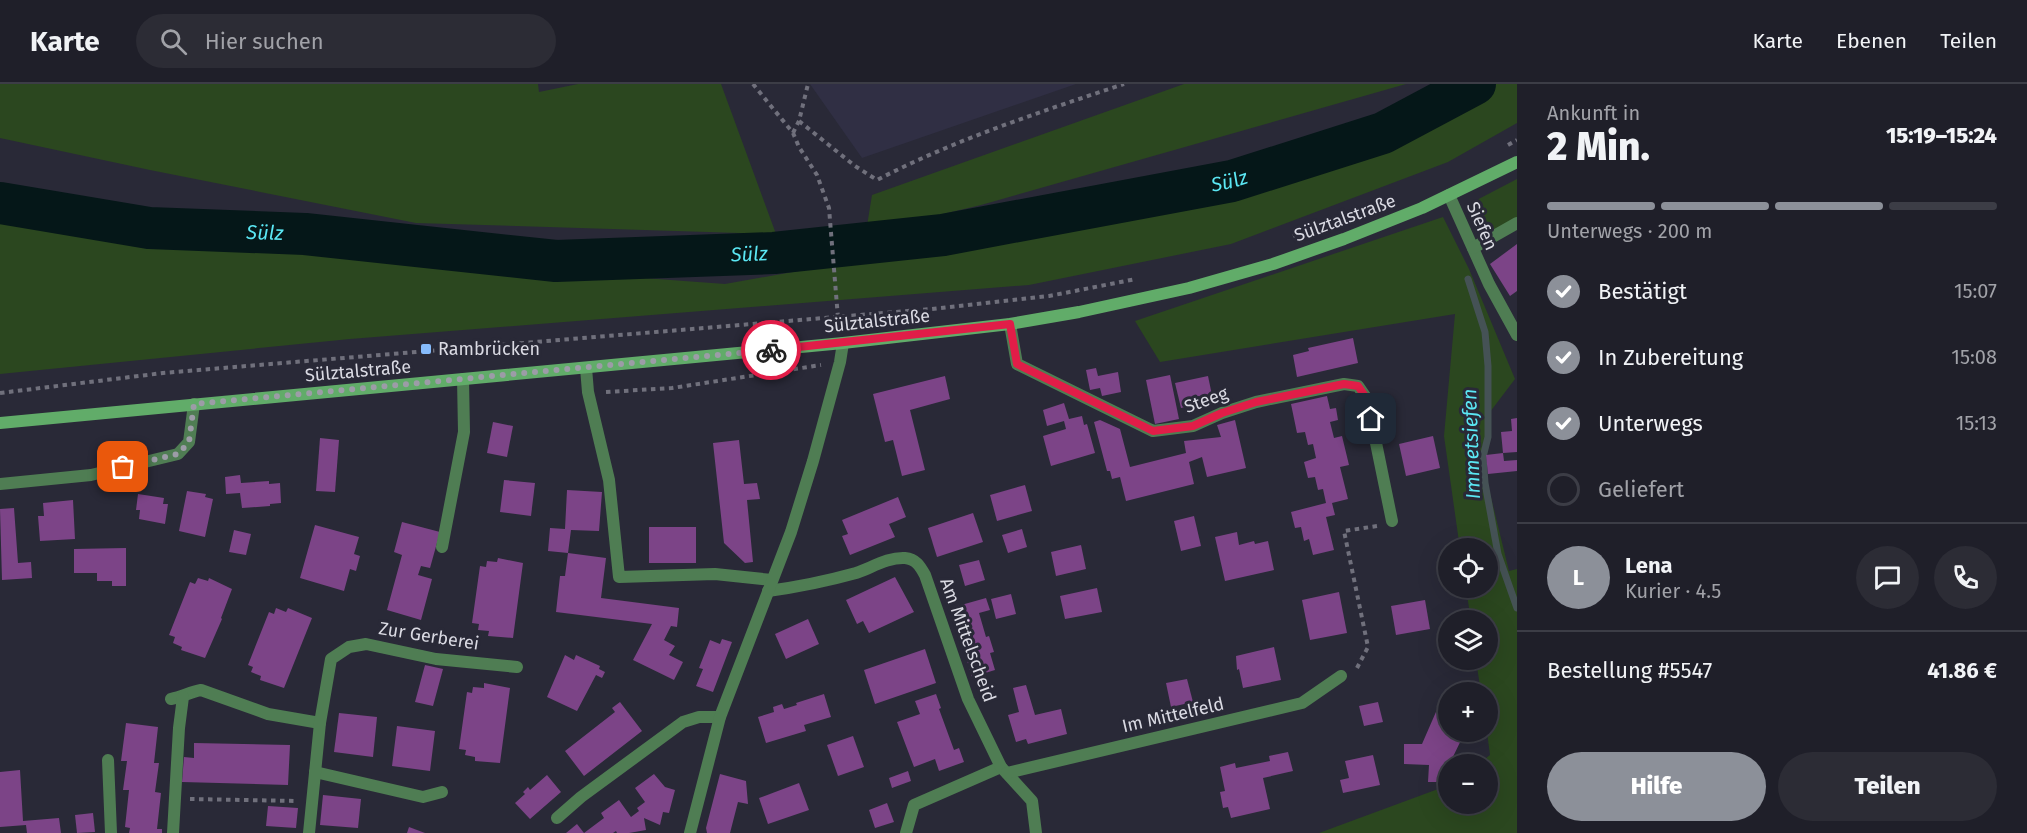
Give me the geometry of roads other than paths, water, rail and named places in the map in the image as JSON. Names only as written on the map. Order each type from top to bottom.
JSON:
[{"type":"main road","name":"Sülztalstraße","points":[[0,423],[843,343],[1010,324],[1146,298],[1232,276],[1344,239],[1449,195],[1517,162]]},
{"type":"street","name":"Siefen","points":[[1449,195],[1489,284],[1517,335]]},
{"type":"street","points":[[1473,248],[1517,223]]},
{"type":"street","name":"Steeg","points":[[1010,324],[1017,364],[1153,431],[1193,426],[1222,413],[1256,402],[1344,384],[1358,386],[1367,399],[1392,521]]},
{"type":"street","points":[[690,833],[720,717],[790,532],[813,461],[843,343]]},
{"type":"street","points":[[585,368],[588,392],[609,480],[619,577],[715,574],[770,586]]},
{"type":"street","points":[[442,547],[464,432],[463,380]]},
{"type":"street","points":[[0,484],[91,475],[178,454],[189,442],[194,404]]},
{"type":"street","name":"Am Mittelscheid","points":[[770,586],[817,583],[858,572],[895,558],[907,558],[918,562],[925,575],[968,699],[1004,770],[1032,801],[1036,833]]},
{"type":"street","name":"Zur Gerberei","points":[[309,833],[320,723],[331,659],[349,647],[366,644],[436,659],[518,667]]},
{"type":"street","name":"Im Mittelfeld","points":[[906,833],[914,805],[1004,770],[1302,703],[1341,676]]},
{"type":"street","points":[[173,833],[177,698],[201,690],[268,714],[320,723]]},
{"type":"street","points":[[557,818],[581,797],[683,722],[699,717],[720,717]]},
{"type":"street","points":[[108,760],[111,833]]},
{"type":"street","points":[[315,772],[423,797],[442,792]]},
{"type":"waterway","name":"Sülz","points":[[0,203],[149,228],[305,234],[556,261],[774,253],[943,235],[1232,181],[1383,133],[1475,84]]},
{"type":"waterway","name":"Immetsiefen","points":[[1468,279],[1485,332],[1488,366],[1488,437],[1483,457],[1485,483],[1498,554],[1517,608]]},
{"type":"place","name":"Rambrücken","points":[[426,349]]}]
